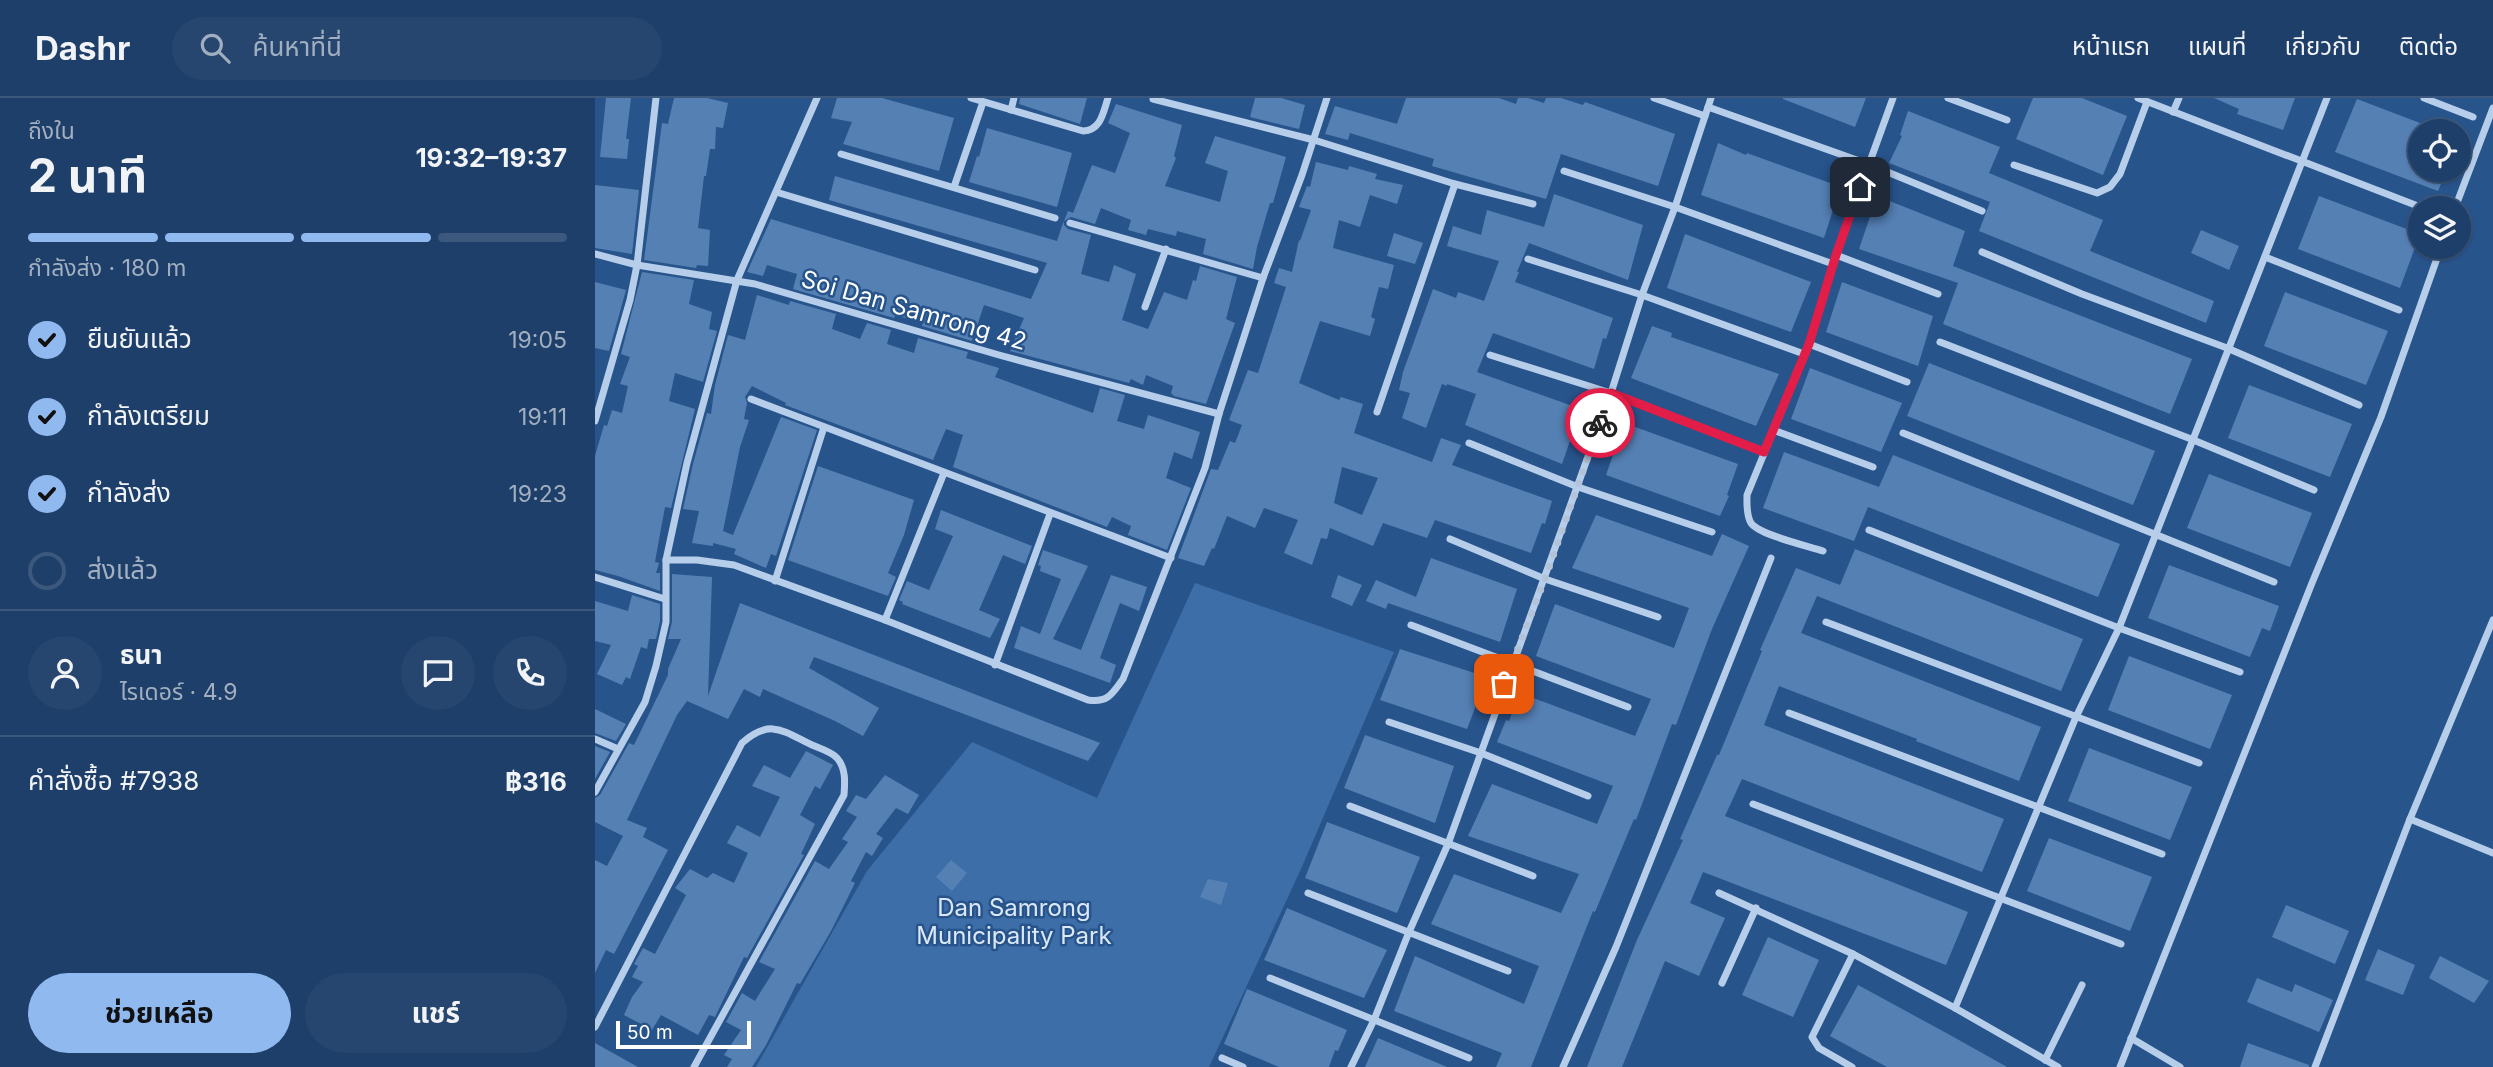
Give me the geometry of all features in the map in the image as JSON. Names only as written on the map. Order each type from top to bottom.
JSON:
[{"type":"street","points":[[595,421],[630,300],[637,265],[656,98]]},
{"type":"street","points":[[595,792],[645,702],[666,622],[666,560],[687,463],[737,280],[817,98]]},
{"type":"street","points":[[971,98],[1083,131],[1092,131],[1097,127],[1108,98]]},
{"type":"street","points":[[1011,110],[1014,98]]},
{"type":"street","points":[[666,560],[697,560],[734,565],[885,620],[1088,700],[1100,702],[1113,694],[1123,679],[1205,468],[1219,414],[1263,278],[1328,98]]},
{"type":"street","points":[[1654,98],[1705,117]]},
{"type":"street","points":[[1351,1067],[1374,1020],[1448,844],[1512,662],[1578,487],[1711,98]]},
{"type":"street","points":[[1823,551],[1762,531],[1751,523],[1747,511],[1747,495],[1809,344],[1836,255],[1893,98]]},
{"type":"street","points":[[1948,98],[2007,120]]},
{"type":"street","points":[[2137,98],[2408,202]]},
{"type":"street","points":[[2173,112],[2179,98]]},
{"type":"street","points":[[1955,1008],[2076,717],[2119,628],[2327,98]]},
{"type":"street","points":[[1153,99],[1314,140],[1455,184],[1534,204]]},
{"type":"street","points":[[2429,99],[2473,117]]},
{"type":"street","points":[[954,187],[983,102]]},
{"type":"street","points":[[2014,165],[2097,193],[2110,187],[2120,174],[2147,102]]},
{"type":"street","points":[[1708,107],[1868,164],[1982,211]]},
{"type":"street","points":[[2460,196],[2493,108]]},
{"type":"street","points":[[841,154],[1055,218]]},
{"type":"street","points":[[1564,172],[1675,207],[1833,264]]},
{"type":"street","points":[[1377,412],[1455,184]]},
{"type":"street","points":[[776,192],[1035,270]]},
{"type":"street","points":[[1070,223],[1263,278]]},
{"type":"street","points":[[1145,307],[1165,249]]},
{"type":"street","points":[[1982,252],[2082,294],[2227,348],[2359,405]]},
{"type":"street","name":"Soi Dan Samrong 42","points":[[595,254],[637,265],[737,280],[1219,414]]},
{"type":"street","points":[[1836,255],[1938,294]]},
{"type":"street","points":[[2265,257],[2399,310]]},
{"type":"street","points":[[1528,259],[1642,295],[1804,354]]},
{"type":"street","points":[[2120,1067],[2312,583],[2381,417],[2437,259]]},
{"type":"street","points":[[1940,342],[2191,439],[2314,490]]},
{"type":"street","points":[[1809,344],[1907,382]]},
{"type":"street","points":[[1490,355],[1611,393],[1764,452]]},
{"type":"street","points":[[751,399],[1171,558]]},
{"type":"street","points":[[775,581],[824,427]]},
{"type":"street","points":[[1773,430],[1873,467]]},
{"type":"street","points":[[1903,433],[2274,582]]},
{"type":"street","points":[[1469,443],[1578,487],[1711,532]]},
{"type":"street","points":[[885,620],[944,473]]},
{"type":"street","points":[[995,665],[1051,514]]},
{"type":"street","points":[[1869,530],[2119,628],[2241,672]]},
{"type":"street","points":[[1450,539],[1545,579],[1658,617]]},
{"type":"street","points":[[1563,1067],[1616,947],[1771,558]]},
{"type":"street","points":[[595,577],[665,599]]},
{"type":"street","points":[[2315,1067],[2410,819],[2493,620]]},
{"type":"street","points":[[1826,622],[2200,763]]},
{"type":"street","points":[[1411,625],[1628,708]]},
{"type":"street","points":[[1790,713],[2162,854]]},
{"type":"street","points":[[1389,722],[1481,753],[1588,796]]},
{"type":"street","points":[[595,1027],[743,743],[755,731],[774,728],[791,734],[836,756],[845,775],[844,795],[694,1067]]},
{"type":"street","points":[[595,739],[618,749]]},
{"type":"street","points":[[1753,804],[2121,944]]},
{"type":"street","points":[[1350,806],[1533,876]]},
{"type":"street","points":[[2410,819],[2493,853]]},
{"type":"street","points":[[1308,893],[1508,971]]},
{"type":"street","points":[[1719,893],[1853,954],[2058,1067]]},
{"type":"street","points":[[1722,983],[1756,908]]},
{"type":"street","points":[[1852,1067],[1819,1048],[1812,1037],[1853,954]]},
{"type":"street","points":[[1270,978],[1469,1058]]},
{"type":"street","points":[[2045,1060],[2082,985]]},
{"type":"street","points":[[2131,1038],[2180,1067]]},
{"type":"street","points":[[1222,1058],[1243,1067]]},
{"type":"green space","name":"Dan Samrong Municipality Park","points":[[1195,583],[1394,652],[1301,869],[1209,1067],[756,1067],[867,871],[972,742],[1097,798]]},
{"type":"building","points":[[606,98],[631,98],[626,139],[629,139],[627,159],[600,157]]},
{"type":"building","points":[[674,98],[707,98],[728,103],[723,128],[716,127],[715,149],[710,149],[704,176],[698,228],[710,230],[708,266],[697,265],[696,268],[644,260],[662,123],[668,124]]},
{"type":"building","points":[[837,98],[882,98],[954,118],[939,171],[843,144],[852,122],[831,118]]},
{"type":"building","points":[[1020,98],[1087,98],[1080,124],[1019,104]]},
{"type":"building","points":[[1255,98],[1281,98],[1305,105],[1299,129],[1250,117]]},
{"type":"building","points":[[1406,98],[1499,98],[1516,104],[1518,98],[1544,103],[1546,98],[1561,98],[1583,105],[1585,102],[1675,134],[1658,186],[1561,154],[1546,199],[1432,166],[1434,159],[1350,133],[1348,140],[1325,134],[1335,106],[1397,124]]},
{"type":"building","points":[[1783,98],[1866,98],[1855,127],[1783,99]]},
{"type":"building","points":[[2033,98],[2082,98],[2127,116],[2103,175],[2016,139]]},
{"type":"building","points":[[2214,98],[2295,98],[2283,130],[2237,114],[2239,109]]},
{"type":"building","points":[[2357,99],[2410,119],[2408,180],[2335,152]]},
{"type":"building","points":[[1116,104],[1182,125],[1174,156],[1176,158],[1165,186],[1220,202],[1228,171],[1205,163],[1215,136],[1286,157],[1257,247],[1253,269],[1203,254],[1206,239],[1177,231],[1176,236],[1148,229],[1146,235],[1128,230],[1131,220],[1101,208],[1095,224],[1071,217],[1064,221],[1068,211],[1073,213],[1092,165],[1115,173],[1130,133],[1108,123]]},
{"type":"building","points":[[1908,111],[2000,147],[1989,173],[2103,220],[2090,251],[2214,301],[2206,323],[1979,231],[1990,202],[1889,163],[1902,136],[1900,135]]},
{"type":"building","points":[[987,128],[1072,153],[1057,207],[969,182]]},
{"type":"building","points":[[1718,143],[1844,188],[1824,238],[1701,195]]},
{"type":"building","points":[[1316,162],[1348,170],[1349,166],[1377,174],[1375,179],[1403,185],[1397,204],[1370,195],[1360,227],[1339,220],[1333,248],[1394,265],[1388,289],[1379,287],[1371,317],[1375,319],[1370,336],[1320,321],[1299,383],[1339,400],[1341,397],[1363,404],[1354,433],[1432,462],[1441,438],[1461,445],[1452,465],[1552,501],[1545,524],[1542,523],[1531,553],[1435,520],[1427,538],[1383,523],[1373,546],[1330,528],[1327,539],[1321,538],[1312,565],[1284,553],[1298,520],[1264,508],[1255,528],[1227,516],[1204,566],[1178,558],[1211,469],[1218,470],[1230,441],[1235,443],[1242,425],[1229,420],[1248,370],[1258,373],[1286,287],[1274,283],[1279,268],[1292,272],[1299,240],[1311,210],[1299,207],[1307,186],[1310,187]],"holes":[[[1342,467],[1378,478],[1362,515],[1334,503]]]},
{"type":"building","points":[[835,176],[1057,241],[1064,221],[1068,229],[1091,235],[1081,274],[1109,282],[1114,265],[1136,274],[1122,320],[1148,329],[1164,292],[1187,300],[1200,266],[1237,277],[1226,319],[1235,323],[1206,404],[1174,396],[1171,393],[1173,386],[1146,375],[1143,385],[1131,379],[1129,383],[1010,351],[1024,318],[984,305],[972,341],[922,326],[923,321],[894,318],[793,289],[797,274],[767,265],[763,276],[747,272],[771,219],[1031,299],[1047,263],[829,200]]},
{"type":"building","points":[[2414,182],[2442,182],[2438,191]]},
{"type":"building","points":[[595,185],[639,190],[632,254],[595,248]]},
{"type":"building","points":[[1554,194],[1643,225],[1628,280],[1529,243],[1517,272],[1515,282],[1613,318],[1606,339],[1603,338],[1594,369],[1493,333],[1477,372],[1581,409],[1562,464],[1465,425],[1476,394],[1447,384],[1442,384],[1426,428],[1402,418],[1410,393],[1399,390],[1403,372],[1433,289],[1456,298],[1458,292],[1484,301],[1499,261],[1447,246],[1453,226],[1481,235],[1487,210],[1544,227]]},
{"type":"building","points":[[1877,196],[1965,231],[1953,266],[2192,359],[2170,414],[1943,324],[1958,283],[1859,249]]},
{"type":"building","points":[[2319,196],[2408,229],[2408,259],[2411,259],[2400,288],[2298,249]]},
{"type":"building","points":[[2201,230],[2239,246],[2229,270],[2191,253]]},
{"type":"building","points":[[1394,233],[1423,243],[1415,264],[1387,256]]},
{"type":"building","points":[[1685,234],[1811,282],[1791,332],[1667,288]]},
{"type":"building","points":[[642,272],[694,280],[689,304],[712,312],[709,329],[717,331],[703,382],[675,373],[669,401],[695,409],[671,508],[665,507],[655,562],[659,563],[656,573],[660,573],[660,591],[595,570],[595,456],[604,425],[607,426],[612,410],[622,413],[628,386],[620,384],[630,357],[621,354]]},
{"type":"building","points":[[595,282],[626,290],[609,351],[595,348]]},
{"type":"building","points":[[1842,282],[1933,316],[1918,366],[1826,332]]},
{"type":"building","points":[[2285,292],[2388,331],[2366,385],[2264,346]]},
{"type":"building","points":[[757,295],[789,305],[790,301],[836,314],[832,329],[860,339],[867,323],[891,330],[887,344],[914,353],[918,338],[968,352],[966,358],[999,368],[995,377],[1093,413],[1100,388],[1125,395],[1117,421],[1144,429],[1148,415],[1200,432],[1192,459],[1174,452],[1166,478],[1191,488],[1167,550],[1128,535],[1131,526],[1112,517],[1107,527],[953,467],[963,435],[946,429],[933,460],[785,405],[786,403],[752,386],[745,397],[747,403],[744,419],[749,420],[740,447],[723,531],[733,535],[781,417],[817,430],[776,556],[771,554],[766,568],[734,554],[736,549],[713,543],[713,546],[692,543],[699,511],[683,509],[693,464],[707,413],[711,414],[715,385],[728,335],[745,340]]},
{"type":"building","points":[[1652,326],[1672,333],[1671,337],[1779,374],[1756,426],[1631,378]]},
{"type":"building","points":[[1929,363],[2155,451],[2133,505],[1907,416]]},
{"type":"building","points":[[1810,368],[1902,403],[1881,452],[1791,419]]},
{"type":"building","points":[[2249,385],[2352,424],[2330,477],[2228,438]]},
{"type":"building","points":[[1624,423],[1738,464],[1720,516],[1606,475]]},
{"type":"building","points":[[1784,452],[1879,487],[1893,455],[2120,544],[2098,597],[1868,507],[1854,541],[1763,508]]},
{"type":"building","points":[[818,466],[914,500],[904,535],[888,573],[896,577],[888,596],[788,560]]},
{"type":"building","points":[[2209,474],[2312,513],[2290,567],[2187,528]]},
{"type":"building","points":[[941,510],[1032,546],[1025,564],[1003,555],[979,610],[1000,619],[990,638],[902,604],[899,600],[907,581],[929,590],[953,536],[935,529]]},
{"type":"building","points":[[1596,515],[1712,556],[1722,534],[1749,546],[1712,629],[1676,725],[1672,724],[1636,820],[1634,819],[1595,912],[1593,911],[1531,1067],[1496,1067],[1502,1053],[1394,1011],[1415,956],[1524,1004],[1539,966],[1431,924],[1454,874],[1561,913],[1579,874],[1468,836],[1492,784],[1597,824],[1613,786],[1497,742],[1520,693],[1635,736],[1651,699],[1536,656],[1555,604],[1674,648],[1689,608],[1572,568]]},
{"type":"building","points":[[1855,549],[2083,639],[2061,691],[1817,596],[1801,633],[2041,727],[2019,781],[1779,686],[1764,725],[2004,819],[1982,872],[1742,779],[1725,816],[1968,912],[1946,965],[1703,872],[1690,903],[1725,918],[1699,976],[1665,961],[1622,1067],[1587,1067],[1637,940],[1683,840],[1680,839],[1719,755],[1796,568],[1840,585]]},
{"type":"building","points":[[1043,550],[1088,566],[1053,639],[1081,650],[1111,575],[1147,587],[1139,611],[1120,603],[1100,658],[1116,665],[1110,683],[1014,648],[1021,626],[1040,634],[1061,579],[1040,571],[1041,566],[1038,565]]},
{"type":"building","points":[[1431,558],[1517,589],[1500,642],[1388,603],[1386,609],[1366,601],[1376,580],[1416,597]]},
{"type":"building","points":[[2169,565],[2279,606],[2270,631],[2262,628],[2250,657],[2148,618]]},
{"type":"building","points":[[672,574],[712,577],[708,696],[740,603],[1100,743],[1088,761],[814,657],[809,668],[879,708],[863,736],[763,689],[760,697],[744,689],[728,719],[687,701],[677,715],[627,820],[647,828],[643,837],[668,850],[614,954],[606,950],[595,973],[595,860],[607,866],[623,836],[595,822],[595,798],[600,795],[629,743],[634,745],[668,675],[681,639],[668,639],[672,622]]},
{"type":"building","points":[[1338,575],[1362,585],[1352,606],[1331,597]]},
{"type":"building","points":[[632,595],[660,604],[660,621],[656,639],[649,639],[647,649],[641,647],[630,679],[626,677],[622,685],[597,674],[611,645],[595,641],[595,601],[628,611]]},
{"type":"building","points":[[1400,649],[1487,677],[1467,729],[1380,700]]},
{"type":"building","points":[[2129,656],[2232,695],[2210,749],[2108,710]]},
{"type":"building","points":[[595,709],[626,724],[616,741],[595,733]]},
{"type":"building","points":[[1365,735],[1454,766],[1435,823],[1344,788]]},
{"type":"building","points":[[595,746],[610,752],[595,779]]},
{"type":"building","points":[[2089,748],[2192,787],[2170,840],[2068,801]]},
{"type":"building","points":[[806,751],[833,765],[820,789],[815,786],[800,815],[815,824],[801,854],[804,855],[747,958],[744,957],[715,1017],[709,1015],[698,1035],[661,1015],[652,1030],[624,1015],[643,982],[632,977],[638,966],[634,964],[643,948],[655,954],[686,895],[675,888],[690,869],[707,878],[713,873],[734,883],[748,853],[727,843],[737,825],[760,837],[780,797],[752,786],[764,765],[790,778]]},
{"type":"building","points":[[885,775],[919,795],[908,814],[896,808],[876,834],[883,838],[872,856],[866,852],[851,881],[855,883],[831,931],[800,984],[797,983],[752,1067],[727,1067],[732,1059],[724,1055],[741,1030],[726,1022],[742,993],[755,1001],[775,969],[759,962],[815,861],[829,869],[848,842],[842,839],[857,817],[846,811],[856,795],[866,799]]},
{"type":"building","points":[[1327,822],[1420,857],[1397,913],[1305,878]]},
{"type":"building","points":[[2049,838],[2152,877],[2130,931],[2027,891]]},
{"type":"building","points":[[951,860],[967,873],[952,891],[936,877]]},
{"type":"building","points":[[1208,879],[1228,883],[1221,905],[1200,897]]},
{"type":"building","points":[[2286,905],[2349,931],[2335,964],[2272,937]]},
{"type":"building","points":[[1287,908],[1387,950],[1364,998],[1264,960]]},
{"type":"building","points":[[1768,937],[1819,960],[1793,1017],[1742,995]]},
{"type":"building","points":[[2378,949],[2415,965],[2403,995],[2365,980]]},
{"type":"building","points":[[2440,956],[2489,981],[2474,1003],[2429,978]]},
{"type":"building","points":[[2257,978],[2292,992],[2295,984],[2333,1000],[2319,1032],[2247,1002]]},
{"type":"building","points":[[1858,985],[2007,1067],[1887,1067],[1830,1036]]},
{"type":"building","points":[[1247,989],[1347,1030],[1329,1067],[1279,1067],[1224,1044]]},
{"type":"building","points":[[1378,1038],[1447,1067],[1365,1067]]},
{"type":"building","points":[[595,1043],[638,1067],[595,1067]]},
{"type":"building","points":[[2248,1043],[2309,1065],[2309,1067],[2240,1067]]},
{"type":"way so far","points":[[1504,684],[1545,579],[1600,423]]},
{"type":"route","points":[[1600,423],[1611,393],[1764,452],[1809,344],[1860,187]]}]
